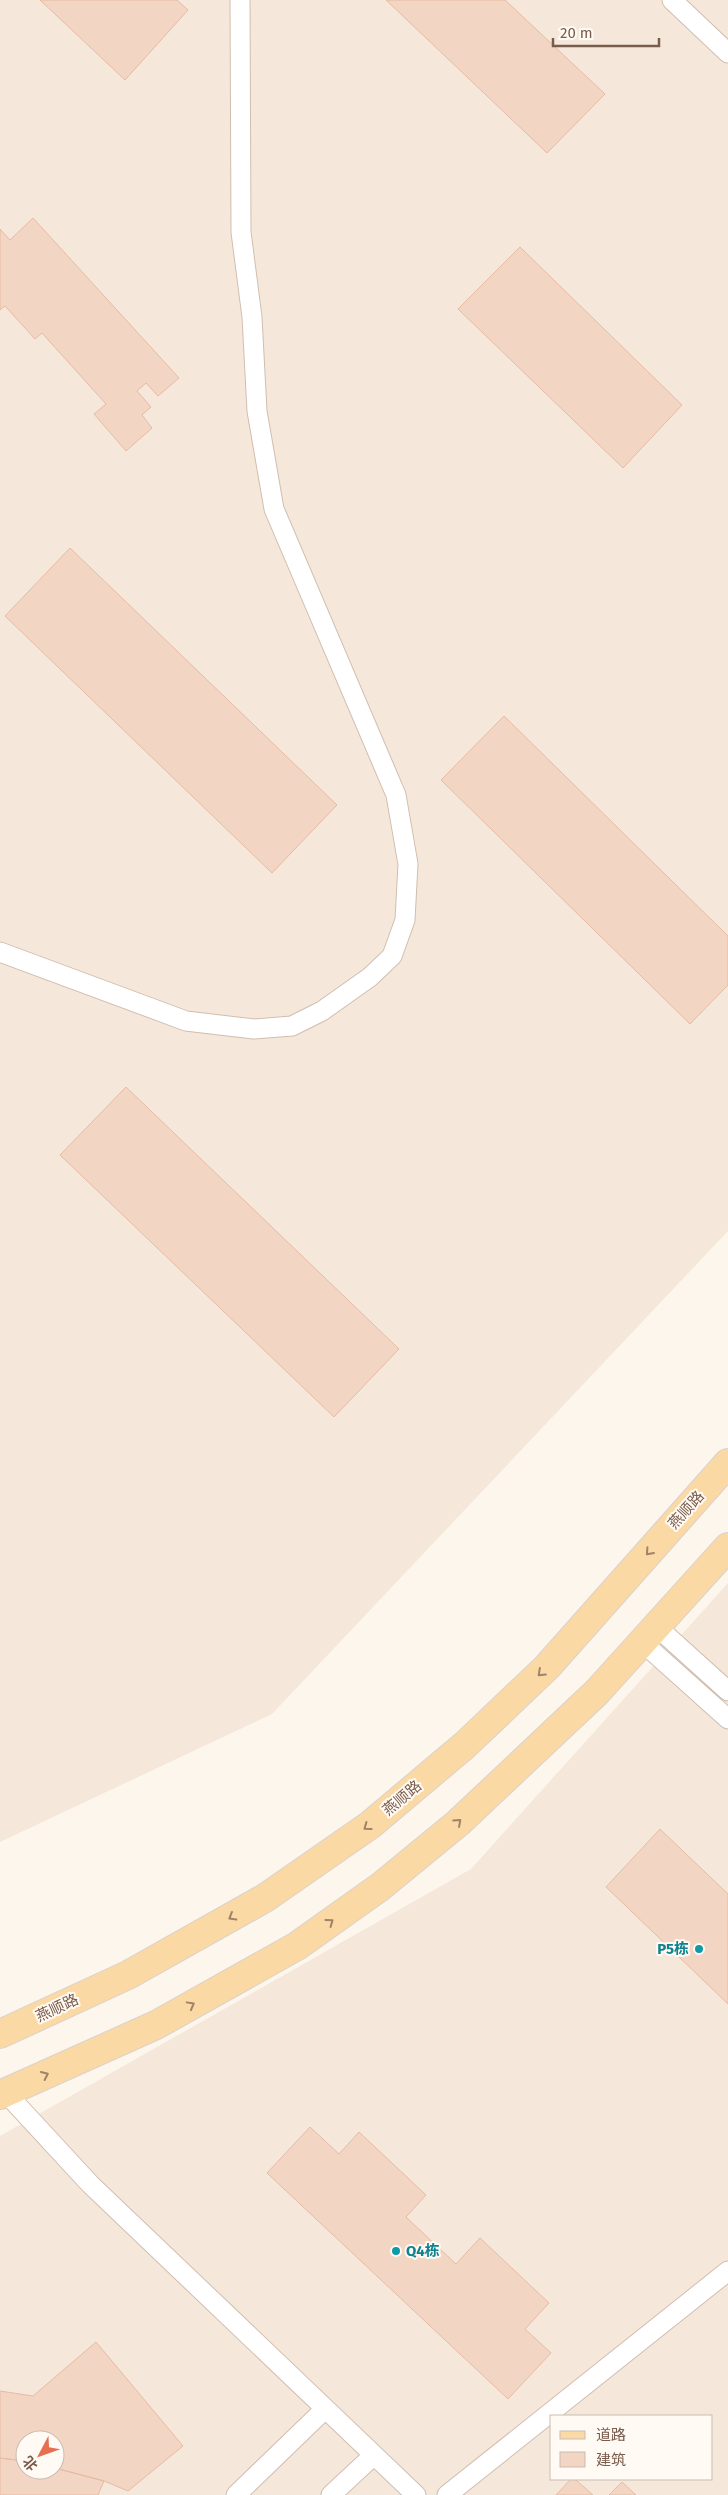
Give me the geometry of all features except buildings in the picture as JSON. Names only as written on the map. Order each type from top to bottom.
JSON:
[{"type":"main road","name":"燕顺路","points":[[0,2034],[128,1976],[265,1898],[370,1825],[465,1745],[548,1667],[728,1463]]},
{"type":"main road","points":[[3,2094],[156,2024],[297,1946],[380,1887],[458,1823],[597,1692],[728,1548]]},
{"type":"lane","points":[[0,952],[186,1021],[254,1029],[292,1026],[322,1011],[370,977],[392,956],[405,920],[408,864],[396,795],[290,548],[272,499],[257,411],[252,317],[241,232],[240,0]]},
{"type":"lane","points":[[672,0],[728,53]]},
{"type":"lane","points":[[649,1634],[728,1691]]},
{"type":"lane","points":[[649,1634],[728,1719]]},
{"type":"lane","points":[[3,2094],[90,2184],[416,2495]]},
{"type":"lane","points":[[447,2495],[728,2271]]},
{"type":"lane","points":[[236,2495],[325,2409]]},
{"type":"lane","points":[[331,2495],[374,2455]]},
{"type":"shaded area","points":[[0,0],[728,0],[728,1231],[272,1714],[0,1842]]},
{"type":"shaded area","points":[[728,1583],[728,2495],[0,2495],[0,2136],[471,1869]]},
{"type":"place","name":"P5栋","points":[[699,1949]]},
{"type":"place","name":"Q4栋","points":[[396,2251]]}]
